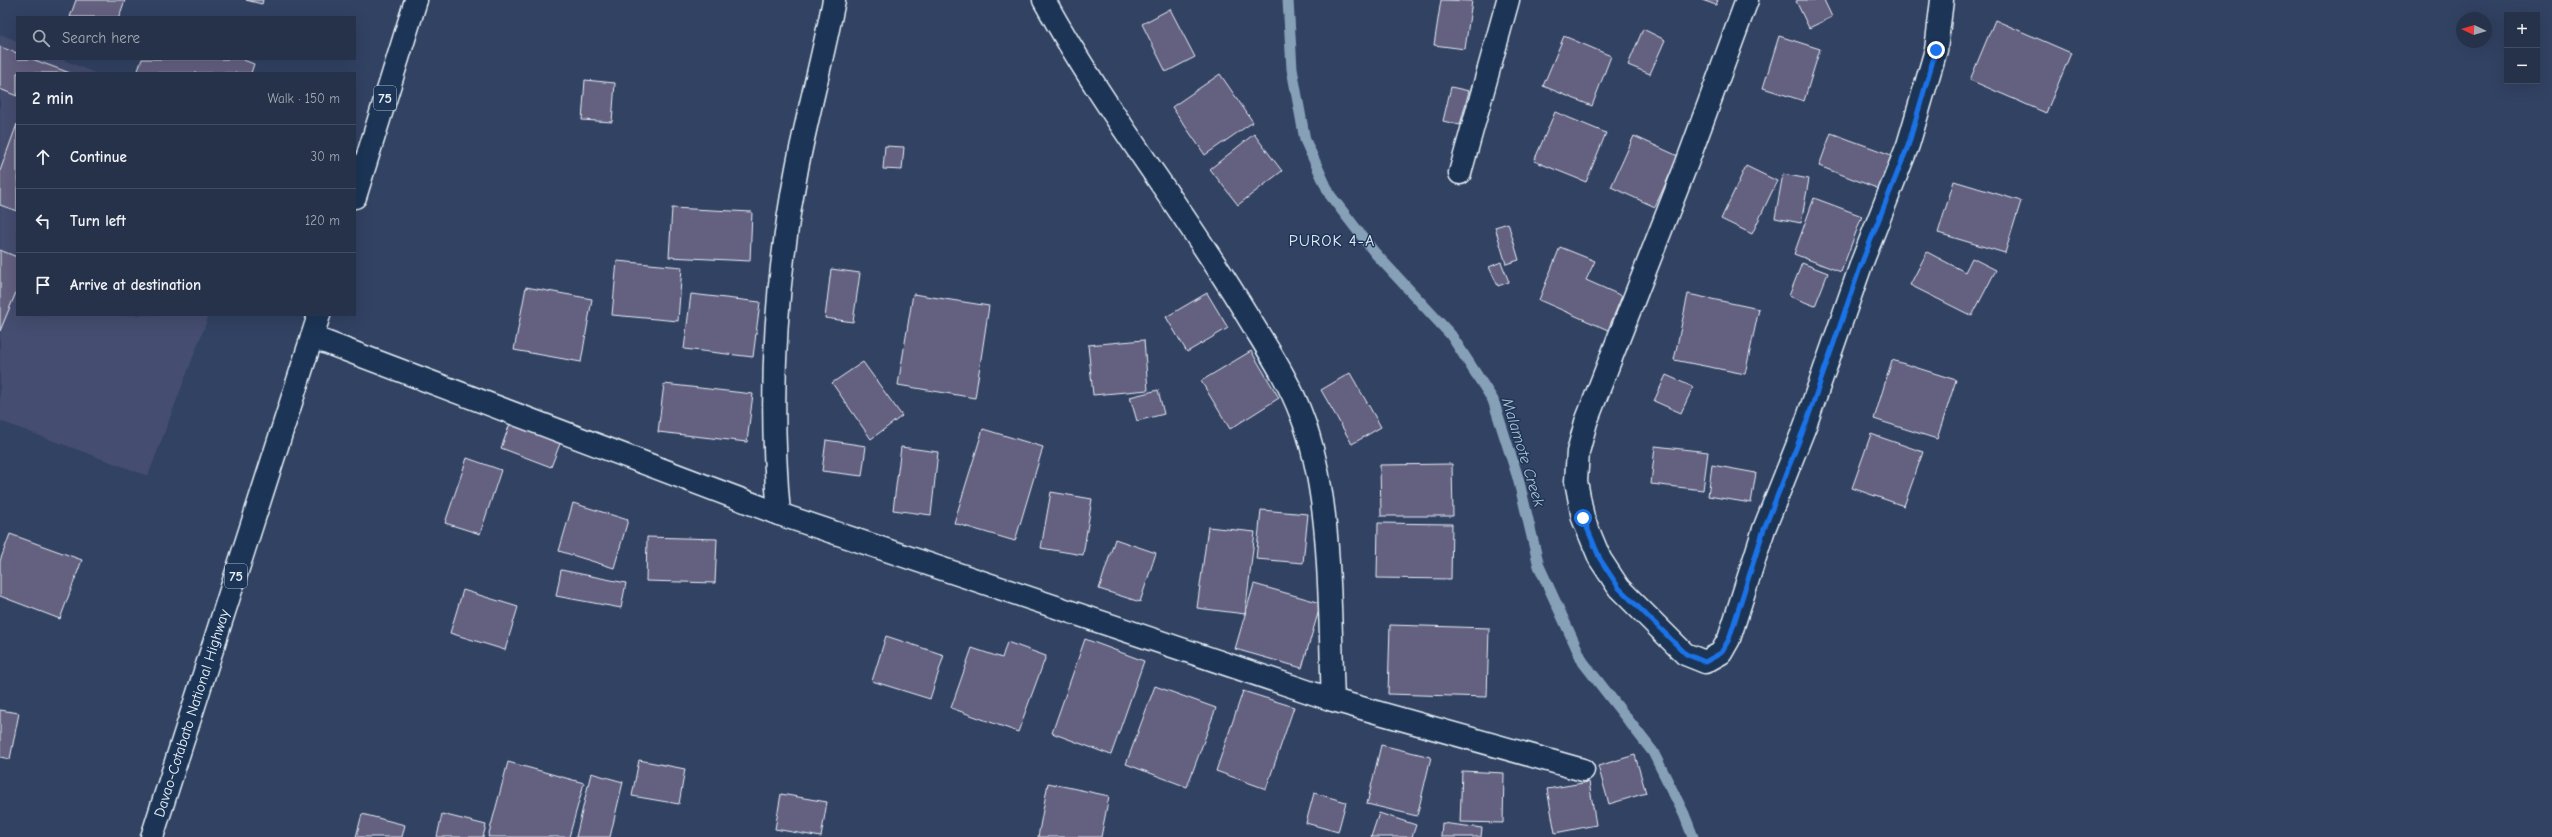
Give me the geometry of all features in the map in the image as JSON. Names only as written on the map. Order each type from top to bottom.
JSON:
[{"type":"main road","name":"75","points":[[356,194],[416,0]]},
{"type":"main road","points":[[779,514],[773,418],[784,254],[797,168],[834,0]]},
{"type":"main road","points":[[1044,0],[1097,88],[1229,286],[1273,358],[1301,414],[1317,467],[1324,524],[1333,700]]},
{"type":"main road","points":[[1460,173],[1508,0]]},
{"type":"main road","points":[[1747,0],[1687,163],[1586,422],[1578,452],[1576,481],[1583,518],[1600,559],[1619,588],[1686,654],[1705,662],[1721,653],[1729,639],[1764,529],[1805,426],[1862,262],[1908,146],[1936,50],[1942,0]]},
{"type":"main road","name":"Davao-Cotabato National Highway","points":[[152,837],[312,338],[318,316]]},
{"type":"main road","points":[[312,338],[779,514],[1333,700],[1583,770]]},
{"type":"shaded area","points":[[0,34],[16,41],[16,60],[63,60],[93,72],[16,72],[16,316],[209,316],[148,476],[0,421]]},
{"type":"building","points":[[76,0],[125,0],[119,16],[70,16]]},
{"type":"building","points":[[246,0],[263,0],[262,4]]},
{"type":"building","points":[[1441,0],[1472,1],[1465,49],[1434,45]]},
{"type":"building","points":[[1702,0],[1718,0],[1716,5]]},
{"type":"building","points":[[1824,0],[1832,17],[1809,28],[1796,1]]},
{"type":"building","points":[[1170,9],[1195,57],[1166,72],[1142,24]]},
{"type":"building","points":[[1995,20],[2071,53],[2046,113],[1970,80]]},
{"type":"building","points":[[1643,29],[1665,40],[1650,74],[1628,65]]},
{"type":"building","points":[[1564,36],[1611,56],[1592,106],[1543,86]]},
{"type":"building","points":[[1779,36],[1820,49],[1804,101],[1763,88]]},
{"type":"building","points":[[0,47],[16,53],[16,60],[35,60],[67,72],[16,72],[16,96],[0,89]]},
{"type":"building","points":[[142,60],[244,60],[254,64],[251,72],[137,72]]},
{"type":"building","points":[[1220,74],[1253,122],[1205,155],[1172,107]]},
{"type":"building","points":[[585,80],[615,83],[612,122],[582,120]]},
{"type":"building","points":[[1451,87],[1469,91],[1460,125],[1443,121]]},
{"type":"building","points":[[1555,112],[1606,133],[1586,182],[1534,161]]},
{"type":"building","points":[[16,127],[16,211],[0,205],[0,171]]},
{"type":"building","points":[[1831,133],[1894,156],[1882,190],[1819,166]]},
{"type":"building","points":[[1254,134],[1282,171],[1238,205],[1210,169]]},
{"type":"building","points":[[1634,136],[1678,156],[1655,207],[1611,187]]},
{"type":"building","points":[[885,146],[904,147],[902,170],[883,169]]},
{"type":"building","points":[[1746,166],[1777,181],[1752,234],[1721,219]]},
{"type":"building","points":[[1783,174],[1809,179],[1801,223],[1775,218]]},
{"type":"building","points":[[1954,181],[2021,201],[2005,253],[1938,233]]},
{"type":"building","points":[[1814,198],[1862,216],[1841,272],[1794,254]]},
{"type":"building","points":[[672,208],[752,212],[750,261],[669,257]]},
{"type":"building","points":[[1508,223],[1519,260],[1506,264],[1495,227]]},
{"type":"building","points":[[1560,247],[1595,261],[1586,280],[1622,296],[1608,330],[1539,300]]},
{"type":"building","points":[[0,250],[16,257],[16,292],[0,331]]},
{"type":"building","points":[[1927,252],[1965,272],[1972,258],[1996,270],[1972,316],[1910,285]]},
{"type":"building","points":[[617,261],[682,267],[678,321],[612,315]]},
{"type":"building","points":[[1501,262],[1509,282],[1498,286],[1489,267]]},
{"type":"building","points":[[1802,263],[1828,273],[1815,306],[1789,296]]},
{"type":"building","points":[[831,269],[860,273],[853,322],[825,318]]},
{"type":"building","points":[[526,287],[592,299],[581,362],[514,350]]},
{"type":"building","points":[[1207,293],[1228,328],[1187,352],[1166,317]]},
{"type":"building","points":[[691,294],[760,302],[753,357],[684,349]]},
{"type":"building","points":[[913,294],[989,306],[975,398],[898,385]]},
{"type":"building","points":[[1688,294],[1759,309],[1745,374],[1674,360]]},
{"type":"building","points":[[1144,340],[1148,390],[1093,395],[1088,345]]},
{"type":"building","points":[[1251,351],[1279,398],[1230,429],[1201,381]]},
{"type":"building","points":[[1892,360],[1956,380],[1937,439],[1874,419]]},
{"type":"building","points":[[863,362],[902,416],[871,439],[832,383]]},
{"type":"building","points":[[1350,373],[1381,427],[1352,444],[1321,390]]},
{"type":"building","points":[[1666,375],[1693,387],[1681,413],[1654,401]]},
{"type":"building","points":[[664,384],[753,394],[747,442],[658,432]]},
{"type":"building","points":[[1158,390],[1164,414],[1137,421],[1130,397]]},
{"type":"building","points":[[511,421],[561,441],[551,467],[501,448]]},
{"type":"building","points":[[983,429],[1043,447],[1015,541],[954,523]]},
{"type":"building","points":[[1871,434],[1923,452],[1904,506],[1852,488]]},
{"type":"building","points":[[826,440],[866,446],[862,476],[822,471]]},
{"type":"building","points":[[1655,446],[1708,452],[1703,490],[1651,484]]},
{"type":"building","points":[[901,447],[938,452],[931,515],[893,510]]},
{"type":"building","points":[[467,458],[501,470],[480,534],[445,523]]},
{"type":"building","points":[[1452,464],[1453,516],[1381,516],[1380,465]]},
{"type":"building","points":[[1712,465],[1756,473],[1751,503],[1708,496]]},
{"type":"building","points":[[1051,492],[1092,499],[1083,555],[1041,548]]},
{"type":"building","points":[[573,503],[628,520],[614,568],[559,551]]},
{"type":"building","points":[[1261,510],[1308,514],[1303,563],[1256,559]]},
{"type":"building","points":[[1378,523],[1452,524],[1451,579],[1377,578]]},
{"type":"building","points":[[1208,527],[1255,532],[1245,614],[1197,608]]},
{"type":"building","points":[[10,534],[82,560],[60,619],[0,596],[0,561]]},
{"type":"building","points":[[647,537],[717,539],[715,583],[646,581]]},
{"type":"building","points":[[1115,539],[1156,553],[1140,602],[1099,589]]},
{"type":"building","points":[[561,570],[626,583],[621,608],[556,596]]},
{"type":"building","points":[[1254,584],[1321,603],[1302,668],[1235,649]]},
{"type":"building","points":[[463,590],[518,607],[505,650],[450,633]]},
{"type":"building","points":[[1390,625],[1489,628],[1487,697],[1388,694]]},
{"type":"building","points":[[886,636],[944,655],[930,699],[872,681]]},
{"type":"building","points":[[1085,639],[1144,661],[1111,755],[1052,733]]},
{"type":"building","points":[[1007,642],[1046,656],[1018,732],[951,708],[972,648],[1002,658]]},
{"type":"building","points":[[1155,686],[1216,708],[1187,787],[1126,764]]},
{"type":"building","points":[[1243,691],[1294,707],[1266,789],[1216,771]]},
{"type":"building","points":[[0,710],[19,713],[10,759],[0,757]]},
{"type":"building","points":[[1381,745],[1431,757],[1417,816],[1367,804]]},
{"type":"building","points":[[1635,755],[1646,793],[1609,804],[1598,766]]},
{"type":"building","points":[[639,760],[685,769],[679,804],[632,796]]},
{"type":"building","points":[[508,762],[584,783],[569,837],[488,837]]},
{"type":"building","points":[[1462,771],[1504,773],[1503,823],[1460,822]]},
{"type":"building","points":[[591,773],[623,782],[610,837],[576,837]]},
{"type":"building","points":[[1589,782],[1596,825],[1555,833],[1547,789]]},
{"type":"building","points":[[1048,783],[1109,796],[1101,837],[1038,837]]},
{"type":"building","points":[[1314,793],[1346,802],[1338,832],[1306,823]]},
{"type":"building","points":[[781,794],[827,802],[821,837],[775,829]]},
{"type":"building","points":[[1379,813],[1416,825],[1412,837],[1371,837]]},
{"type":"building","points":[[362,814],[405,825],[402,837],[356,837]]},
{"type":"building","points":[[442,814],[486,825],[483,837],[437,837]]},
{"type":"building","points":[[1442,823],[1482,828],[1481,837],[1441,837]]},
{"type":"waterway","name":"Malamote Creek","points":[[1288,0],[1292,69],[1305,140],[1330,195],[1375,253],[1451,335],[1493,400],[1518,478],[1539,566],[1583,662],[1653,752],[1684,814],[1693,837]]},
{"type":"district","name":"PUROK 4-A","points":[[1332,240]]},
{"type":"route","points":[[1583,518],[1600,559],[1619,588],[1686,654],[1696,660],[1705,662],[1713,660],[1721,653],[1729,639],[1764,529],[1805,426],[1862,262],[1908,146],[1936,50]]}]
